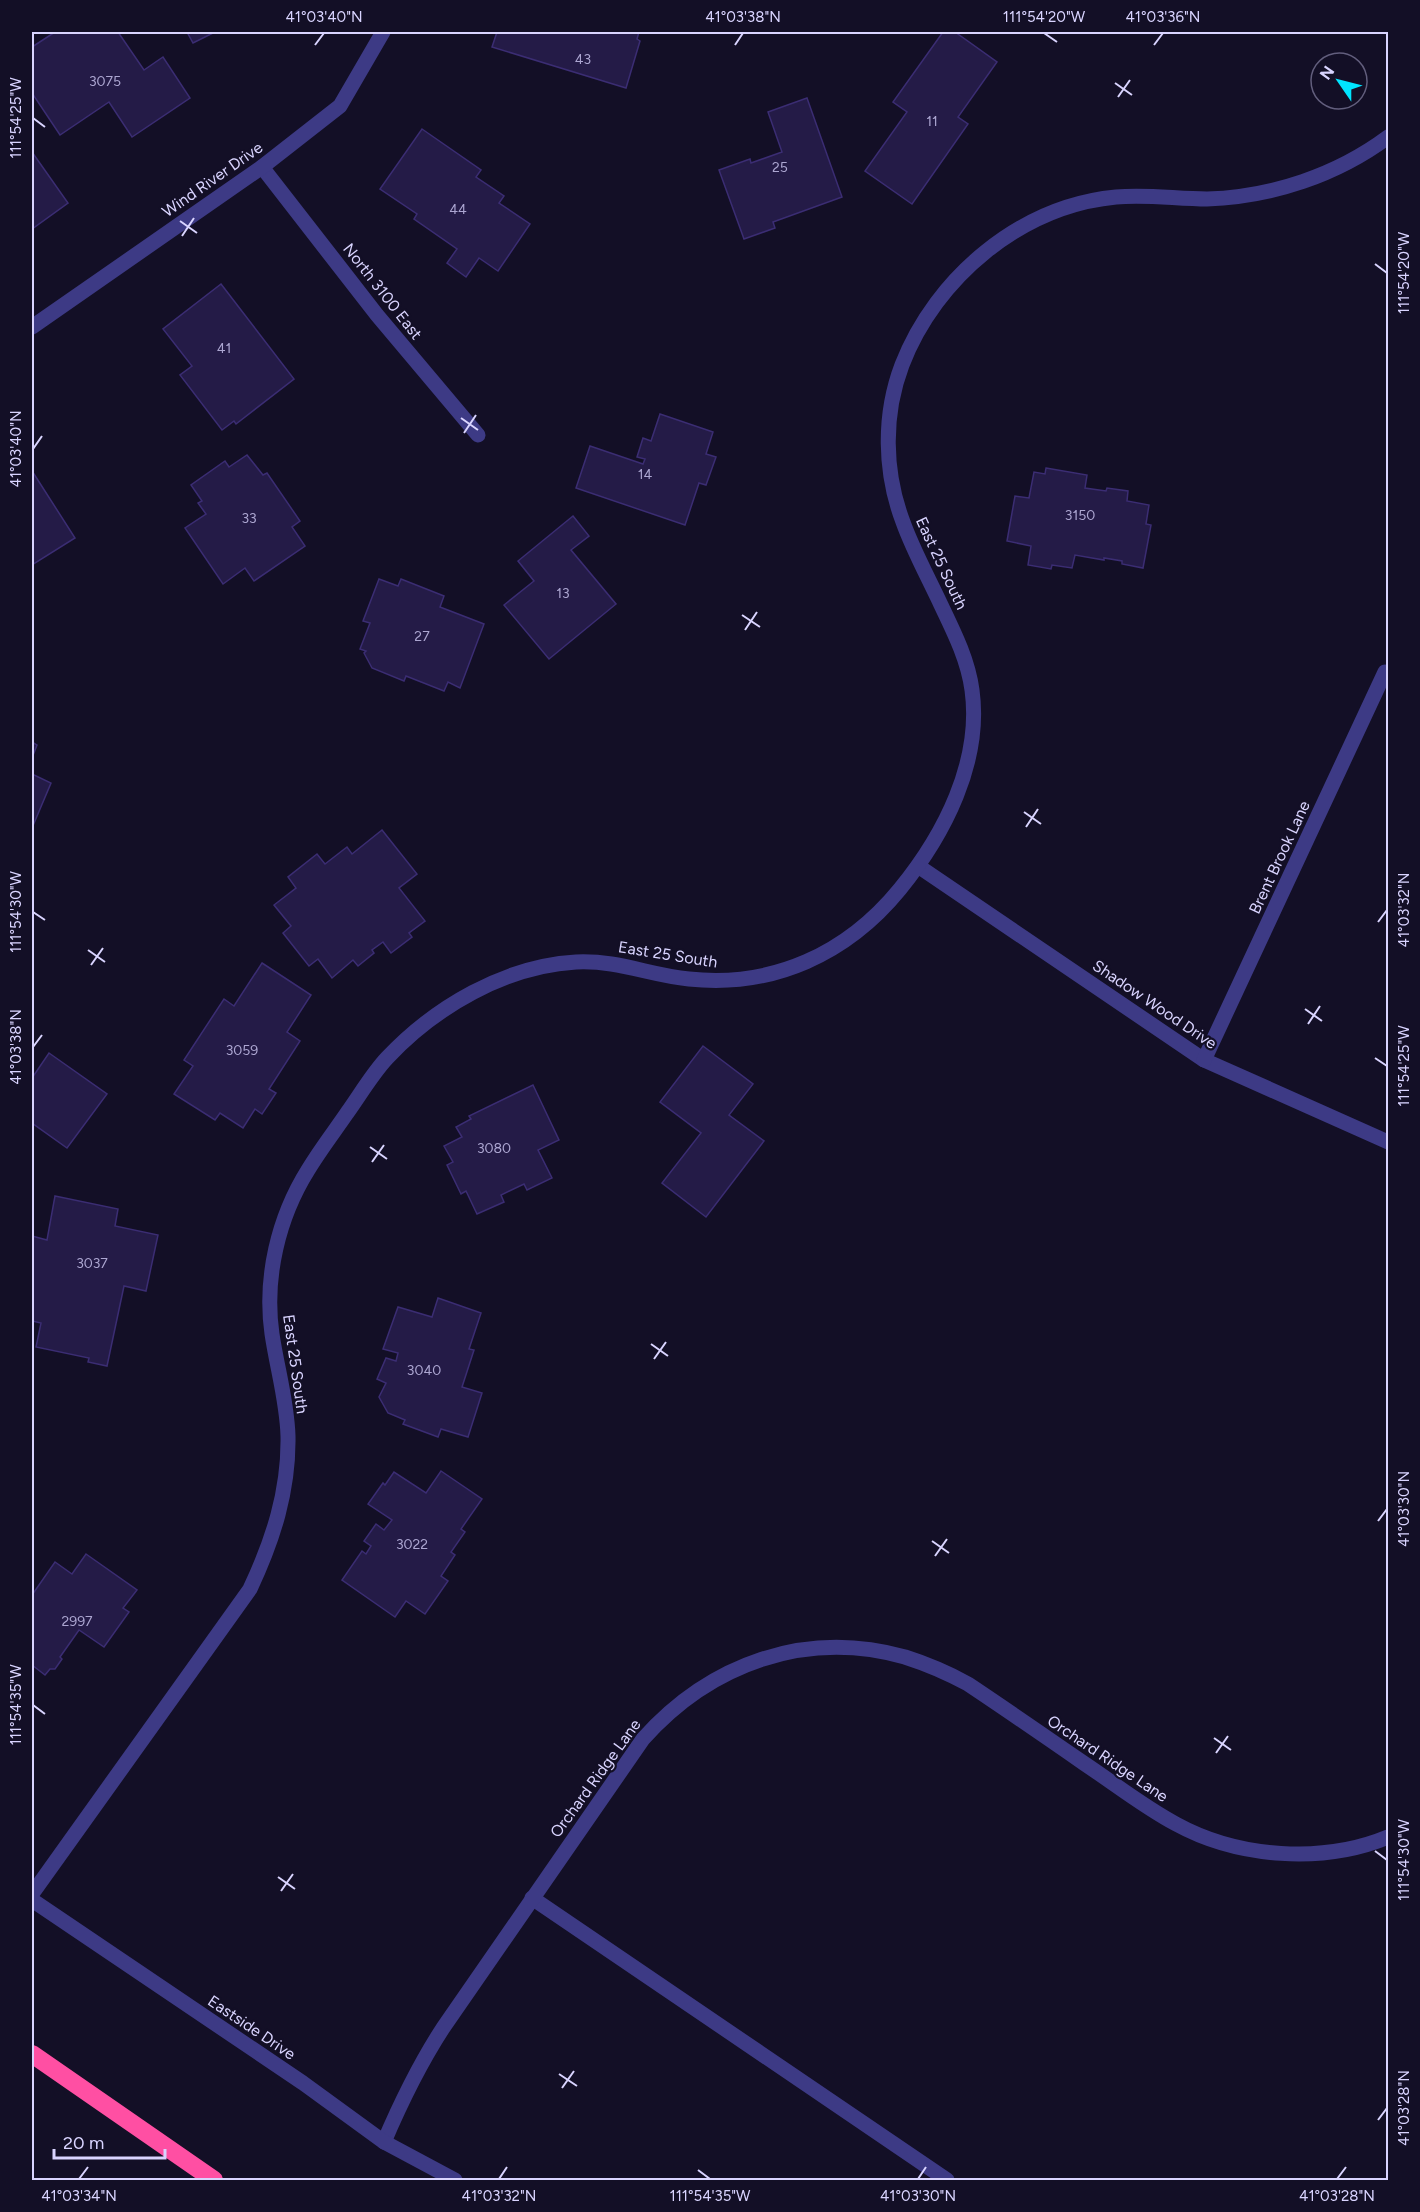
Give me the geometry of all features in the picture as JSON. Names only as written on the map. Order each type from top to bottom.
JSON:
[{"type":"highway","points":[[32,2054],[214,2181]]},
{"type":"street","name":"Wind River Drive","points":[[32,327],[262,166],[340,106],[383,32]]},
{"type":"street","name":"East 25 South","points":[[32,1894],[250,1589],[267,1552],[279,1514],[286,1474],[288,1435],[285,1396],[271,1326],[270,1294],[273,1262],[292,1198],[308,1169],[382,1063],[435,1015],[465,996],[499,980],[535,969],[572,962],[601,962],[690,979],[723,981],[755,978],[786,970],[816,958],[844,943],[872,920],[918,866],[941,828],[959,787],[969,756],[974,717],[972,689],[966,662],[904,525],[889,468],[888,435],[892,400],[901,367],[932,308],[953,282],[980,256],[1011,234],[1044,216],[1078,204],[1113,197],[1149,195],[1180,199],[1212,199],[1280,188],[1314,177],[1348,162],[1389,137]]},
{"type":"street","name":"North 3100 East","points":[[262,166],[377,315],[478,435]]},
{"type":"street","name":"Brent Brook Lane","points":[[1204,1060],[1385,672],[1389,673]]},
{"type":"street","name":"Shadow Wood Drive","points":[[918,866],[1204,1060],[1389,1142]]},
{"type":"street","name":"Orchard Ridge Lane","points":[[384,2142],[402,2099],[421,2063],[643,1739],[663,1716],[712,1680],[770,1656],[803,1650],[836,1648],[870,1650],[903,1657],[937,1668],[968,1683],[1146,1806],[1177,1825],[1211,1839],[1247,1849],[1284,1853],[1317,1853],[1351,1848],[1389,1837]]},
{"type":"street","points":[[532,1898],[947,2181]]},
{"type":"street","name":"Eastside Drive","points":[[32,1900],[303,2083],[384,2142],[455,2181]]},
{"type":"building","points":[[55,32],[118,32],[144,70],[163,57],[190,98],[132,137],[109,102],[60,135],[32,93],[32,47]]},
{"type":"building","points":[[187,32],[215,32],[193,43]]},
{"type":"building","points":[[497,32],[639,32],[637,39],[640,41],[626,88],[492,47]]},
{"type":"building","points":[[943,32],[955,32],[997,62],[958,117],[968,124],[912,204],[865,171],[907,112],[893,102]]},
{"type":"building","points":[[807,98],[842,197],[773,222],[775,228],[744,239],[719,170],[750,159],[751,163],[782,152],[768,112]]},
{"type":"building","points":[[422,129],[481,170],[476,177],[504,196],[499,203],[530,224],[498,271],[479,258],[466,277],[447,263],[457,249],[414,219],[417,214],[380,189]]},
{"type":"building","points":[[32,152],[68,203],[32,229]]},
{"type":"building","points":[[221,284],[294,379],[236,424],[234,421],[222,430],[180,375],[192,366],[163,329]]},
{"type":"building","points":[[660,414],[713,432],[706,454],[716,457],[706,485],[699,483],[685,525],[576,488],[590,446],[643,464],[645,459],[637,457],[643,438],[651,441]]},
{"type":"building","points":[[247,455],[263,475],[267,473],[300,521],[292,527],[305,546],[254,581],[245,568],[223,584],[185,528],[206,514],[198,503],[202,501],[191,485],[225,461],[229,467]]},
{"type":"building","points":[[1046,468],[1087,475],[1085,488],[1128,491],[1127,501],[1149,505],[1146,524],[1151,525],[1143,568],[1122,564],[1122,561],[1075,555],[1072,568],[1052,565],[1051,569],[1028,565],[1031,546],[1007,541],[1015,496],[1029,498],[1034,472],[1045,474]]},
{"type":"building","points":[[34,474],[75,538],[32,565],[32,475]]},
{"type":"building","points":[[573,516],[589,536],[571,550],[616,604],[549,659],[504,605],[534,581],[518,561]]},
{"type":"building","points":[[379,579],[398,586],[401,579],[444,596],[440,607],[484,624],[460,688],[448,682],[444,691],[406,676],[404,681],[372,668],[364,653],[366,651],[360,649],[370,623],[363,621]]},
{"type":"building","points":[[32,742],[37,745],[32,758]]},
{"type":"building","points":[[32,774],[51,783],[32,828]]},
{"type":"building","points":[[382,830],[417,874],[399,888],[425,921],[409,933],[412,937],[391,953],[383,942],[372,950],[374,953],[358,966],[353,960],[332,978],[318,959],[309,966],[283,933],[291,926],[274,905],[296,888],[288,877],[317,854],[325,864],[347,847],[352,854]]},
{"type":"building","points":[[262,963],[311,995],[287,1032],[300,1041],[269,1089],[276,1093],[262,1114],[255,1109],[243,1128],[220,1113],[215,1120],[174,1094],[193,1066],[184,1060],[224,999],[234,1006]]},
{"type":"building","points":[[703,1046],[753,1084],[729,1115],[764,1141],[706,1217],[662,1183],[701,1133],[660,1102]]},
{"type":"building","points":[[49,1053],[107,1094],[67,1148],[32,1123],[32,1078]]},
{"type":"building","points":[[533,1085],[559,1140],[538,1150],[552,1178],[527,1190],[524,1184],[501,1195],[504,1202],[477,1214],[466,1191],[461,1194],[447,1165],[453,1162],[444,1146],[462,1137],[456,1127],[471,1119],[469,1116]]},
{"type":"building","points":[[55,1196],[118,1209],[115,1226],[158,1235],[146,1291],[124,1286],[107,1366],[88,1362],[89,1358],[36,1347],[41,1323],[32,1321],[32,1236],[47,1240]]},
{"type":"building","points":[[438,1298],[481,1313],[469,1349],[474,1350],[462,1387],[482,1393],[468,1437],[441,1429],[438,1437],[403,1424],[405,1420],[388,1413],[379,1397],[386,1383],[377,1379],[386,1358],[396,1361],[398,1353],[383,1349],[398,1307],[432,1317]]},
{"type":"building","points":[[441,1471],[482,1499],[461,1529],[465,1532],[451,1552],[455,1555],[441,1576],[448,1581],[425,1614],[406,1601],[395,1617],[342,1580],[362,1551],[366,1554],[371,1546],[364,1541],[376,1524],[384,1530],[392,1520],[368,1504],[383,1483],[385,1485],[394,1472],[426,1493]]},
{"type":"building","points":[[86,1554],[137,1590],[123,1608],[129,1612],[104,1647],[79,1630],[60,1657],[62,1659],[55,1669],[50,1669],[45,1675],[32,1665],[32,1595],[55,1562],[72,1574]]}]
